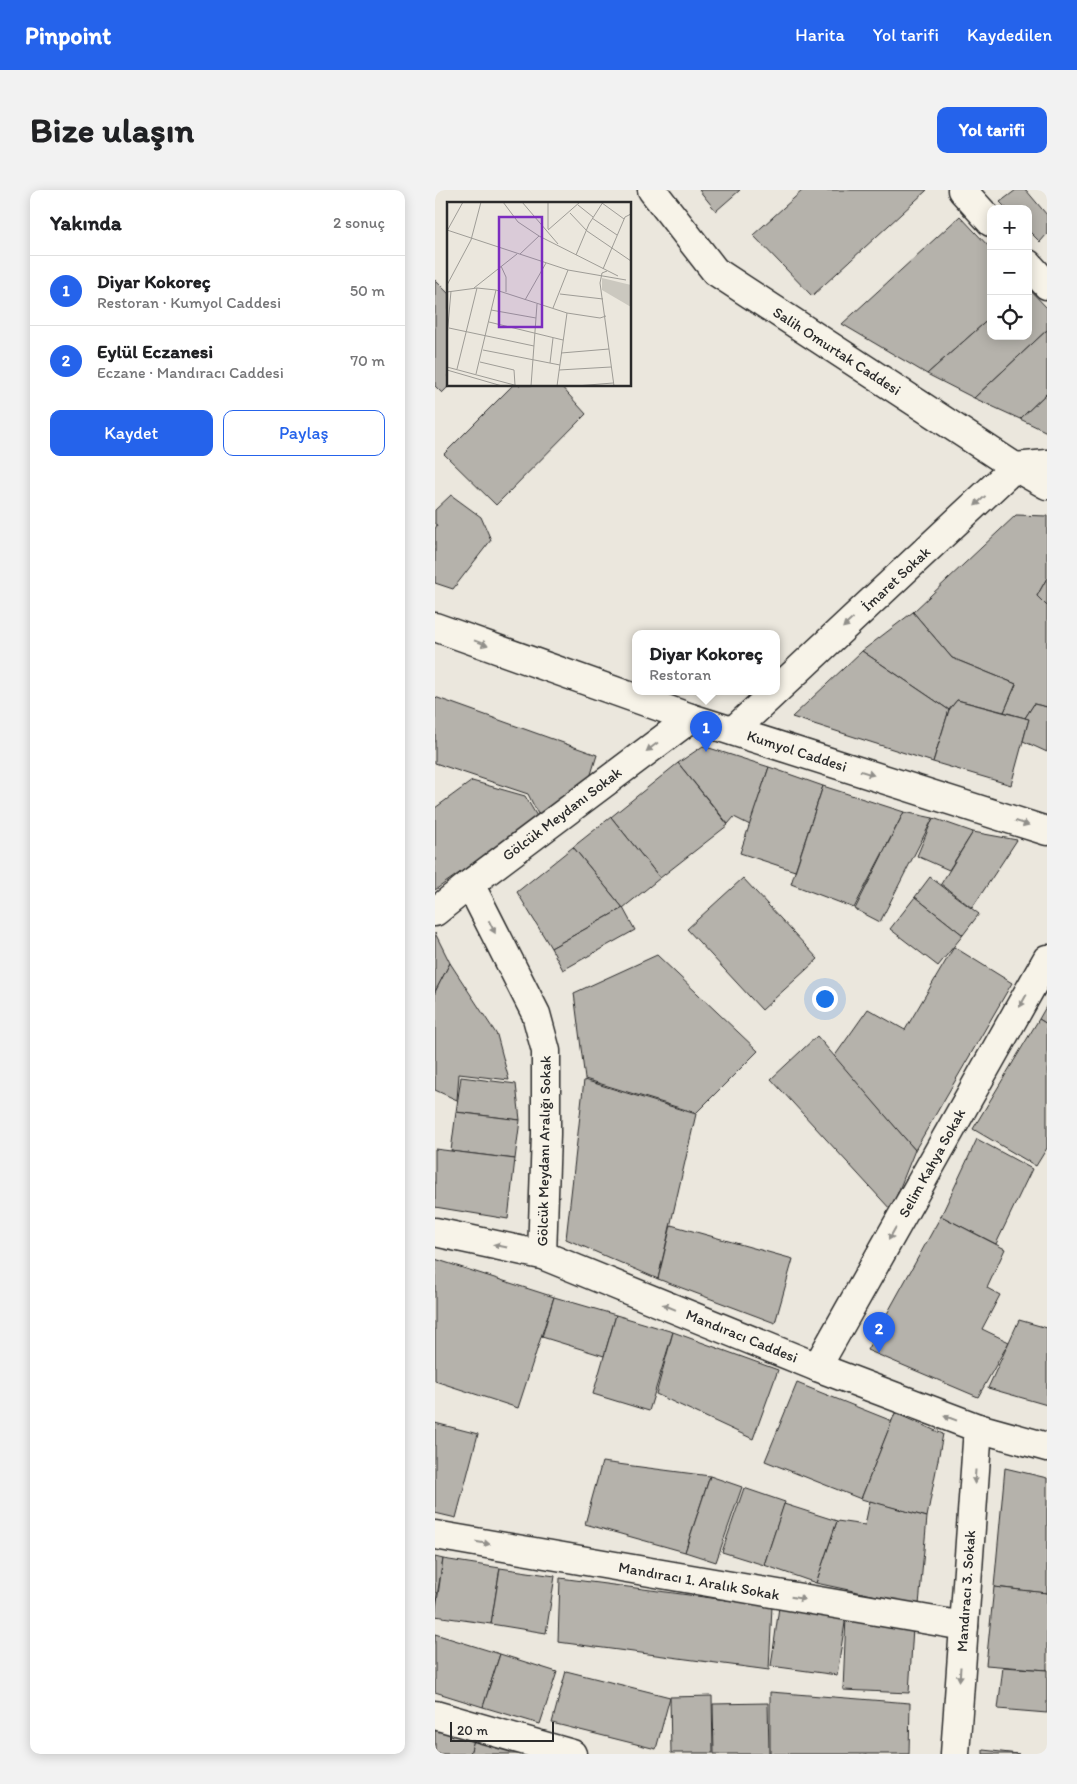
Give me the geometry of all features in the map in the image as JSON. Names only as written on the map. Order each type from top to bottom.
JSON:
[{"type":"street","name":"Salih Omurtak Caddesi","points":[[652,190],[715,271],[1015,467],[1047,485]]},
{"type":"street","points":[[962,190],[987,218]]},
{"type":"street","points":[[1032,268],[1047,284]]},
{"type":"street","points":[[1015,467],[1047,464]]},
{"type":"street","name":"İmaret Sokak","points":[[780,687],[1015,467]]},
{"type":"street","name":"Kumyol Caddesi","points":[[435,627],[691,718],[1047,831]]},
{"type":"street","name":"İmaret Sokak","points":[[733,731],[771,695]]},
{"type":"street","name":"Gölcük Meydanı Sokak","points":[[435,912],[691,718]]},
{"type":"street","name":"Gölcük Meydanı Aralığı Sokak","points":[[470,884],[536,1014],[546,1051],[546,1134],[542,1256]]},
{"type":"street","name":"Selim Kahya Sokak","points":[[817,1366],[1047,959]]},
{"type":"street","name":"Mandıracı Caddesi","points":[[435,1232],[542,1256],[978,1428],[1047,1447]]},
{"type":"street","name":"Mandıracı 3. Sokak","points":[[955,1754],[978,1428]]},
{"type":"street","name":"Mandıracı 1. Aralık Sokak","points":[[435,1535],[964,1626]]},
{"type":"street","points":[[435,1715],[573,1754]]},
{"type":"building","points":[[699,190],[740,190],[716,211]]},
{"type":"building","points":[[803,190],[927,190],[812,296],[753,235]]},
{"type":"building","points":[[1016,190],[1026,190],[1047,215],[1047,234],[1040,242],[1032,234],[1032,205],[1003,205],[1000,202]]},
{"type":"building","points":[[960,216],[987,245],[987,321],[927,374],[842,324]]},
{"type":"building","points":[[435,280],[447,292],[447,386],[449,386],[442,393],[435,386]]},
{"type":"building","points":[[1032,292],[1047,308],[1047,330],[974,398],[927,374],[987,321],[987,340],[1032,340]]},
{"type":"building","points":[[1047,330],[1047,393],[1020,419],[974,398]]},
{"type":"building","points":[[512,386],[561,386],[586,414],[496,505],[444,454]]},
{"type":"building","points":[[1047,393],[1047,432],[1020,419]]},
{"type":"building","points":[[451,495],[481,517],[491,540],[453,589],[435,583],[435,529],[437,525],[435,524],[435,510]]},
{"type":"building","points":[[1016,515],[1047,516],[1047,578],[1037,596],[1047,606],[1047,707],[1034,704],[1025,718],[1004,712],[1016,684],[952,658],[913,612]]},
{"type":"building","points":[[1047,578],[1047,606],[1037,596]]},
{"type":"building","points":[[913,612],[952,658],[1016,684],[1004,712],[957,700],[949,710],[862,651]]},
{"type":"building","points":[[862,651],[949,710],[933,762],[792,717]]},
{"type":"building","points":[[435,697],[597,755],[588,784],[539,816],[528,794],[435,763]]},
{"type":"building","points":[[957,700],[1029,719],[1011,785],[933,762],[949,710]]},
{"type":"building","points":[[1034,704],[1047,707],[1047,752],[1023,741],[1029,719],[1025,718]]},
{"type":"building","points":[[703,746],[769,767],[750,825],[734,817],[728,824],[678,763]]},
{"type":"building","points":[[678,763],[728,825],[660,878],[611,817]]},
{"type":"building","points":[[769,767],[823,786],[795,871],[740,853]]},
{"type":"building","points":[[472,781],[525,796],[538,818],[435,890],[435,808]]},
{"type":"building","points":[[823,786],[904,812],[854,908],[791,884]]},
{"type":"building","points":[[904,812],[933,818],[880,922],[855,909]]},
{"type":"building","points":[[611,817],[660,878],[623,908],[573,847]]},
{"type":"building","points":[[933,818],[973,832],[949,870],[917,856]]},
{"type":"building","points":[[973,832],[1017,840],[972,908],[941,884]]},
{"type":"building","points":[[573,847],[623,908],[551,948],[517,892]]},
{"type":"building","points":[[930,877],[979,914],[963,935],[915,897]]},
{"type":"building","points":[[743,878],[818,959],[762,1010],[687,929]]},
{"type":"building","points":[[915,897],[963,935],[938,966],[890,929]]},
{"type":"building","points":[[623,908],[635,930],[563,970],[551,948]]},
{"type":"building","points":[[435,933],[450,963],[435,992]]},
{"type":"building","points":[[954,947],[1012,983],[915,1150],[834,1057],[868,1009],[905,1030]]},
{"type":"building","points":[[657,955],[758,1051],[696,1113],[585,1079],[574,993]]},
{"type":"building","points":[[450,963],[497,1035],[509,1080],[459,1074],[457,1100],[435,1090],[435,992]]},
{"type":"building","points":[[1047,1005],[1047,1024],[1039,1019]]},
{"type":"building","points":[[1039,1019],[1047,1024],[1047,1148],[1036,1166],[973,1129]]},
{"type":"building","points":[[817,1036],[915,1150],[891,1210],[771,1079]]},
{"type":"building","points":[[461,1077],[516,1084],[520,1120],[456,1112]]},
{"type":"building","points":[[584,1080],[696,1114],[658,1279],[566,1239]]},
{"type":"building","points":[[456,1112],[520,1120],[515,1159],[451,1151]]},
{"type":"building","points":[[977,1139],[1032,1169],[996,1244],[941,1216]]},
{"type":"building","points":[[435,1149],[515,1159],[508,1219],[435,1207]]},
{"type":"building","points":[[941,1216],[1005,1249],[987,1288],[1000,1295],[982,1329],[1009,1342],[978,1397],[867,1350]]},
{"type":"building","points":[[671,1225],[793,1259],[775,1323],[658,1279]]},
{"type":"building","points":[[435,1259],[554,1297],[518,1408],[435,1381]]},
{"type":"building","points":[[554,1297],[616,1315],[604,1356],[542,1337]]},
{"type":"building","points":[[616,1315],[673,1332],[649,1411],[593,1394]]},
{"type":"building","points":[[1019,1320],[1047,1328],[1047,1405],[988,1388]]},
{"type":"building","points":[[673,1332],[778,1370],[753,1439],[656,1394]]},
{"type":"building","points":[[797,1383],[892,1421],[861,1499],[765,1461]]},
{"type":"building","points":[[895,1413],[943,1434],[927,1517],[861,1499]]},
{"type":"building","points":[[435,1423],[478,1434],[456,1518],[435,1513]]},
{"type":"building","points":[[602,1462],[710,1476],[685,1552],[585,1524]]},
{"type":"building","points":[[1005,1468],[1047,1478],[1047,1593],[994,1587]]},
{"type":"building","points":[[710,1476],[742,1487],[716,1562],[685,1552]]},
{"type":"building","points":[[744,1488],[785,1502],[764,1565],[722,1552]]},
{"type":"building","points":[[870,1501],[927,1517],[919,1605],[816,1583],[837,1521],[865,1525]]},
{"type":"building","points":[[784,1504],[837,1521],[816,1583],[764,1565]]},
{"type":"building","points":[[435,1557],[443,1559],[435,1609]]},
{"type":"building","points":[[443,1559],[500,1568],[491,1624],[435,1616]]},
{"type":"building","points":[[500,1568],[555,1576],[546,1633],[491,1624]]},
{"type":"building","points":[[560,1578],[772,1606],[769,1670],[558,1642]]},
{"type":"building","points":[[994,1587],[1047,1593],[1047,1670],[986,1665]]},
{"type":"building","points":[[779,1607],[846,1616],[837,1675],[771,1666]]},
{"type":"building","points":[[846,1616],[913,1627],[909,1693],[843,1690]]},
{"type":"building","points":[[435,1634],[500,1654],[483,1707],[435,1692]]},
{"type":"building","points":[[500,1654],[557,1672],[540,1724],[483,1707]]},
{"type":"building","points":[[1003,1667],[1047,1670],[1047,1713],[998,1709]]},
{"type":"building","points":[[566,1671],[670,1697],[656,1749],[552,1723]]},
{"type":"building","points":[[770,1692],[910,1703],[909,1754],[770,1754]]},
{"type":"building","points":[[712,1696],[713,1753],[671,1753],[670,1697]]},
{"type":"building","points":[[768,1703],[769,1754],[714,1754],[713,1704]]},
{"type":"building","points":[[435,1729],[474,1740],[470,1754],[435,1754]]},
{"type":"building","points":[[474,1740],[526,1754],[470,1754]]},
{"type":"building","points":[[983,1750],[1019,1754],[983,1754]]},
{"type":"place","name":"Diyar Kokoreç","points":[[706,752]]},
{"type":"place","name":"Eylül Eczanesi","points":[[879,1353]]}]
